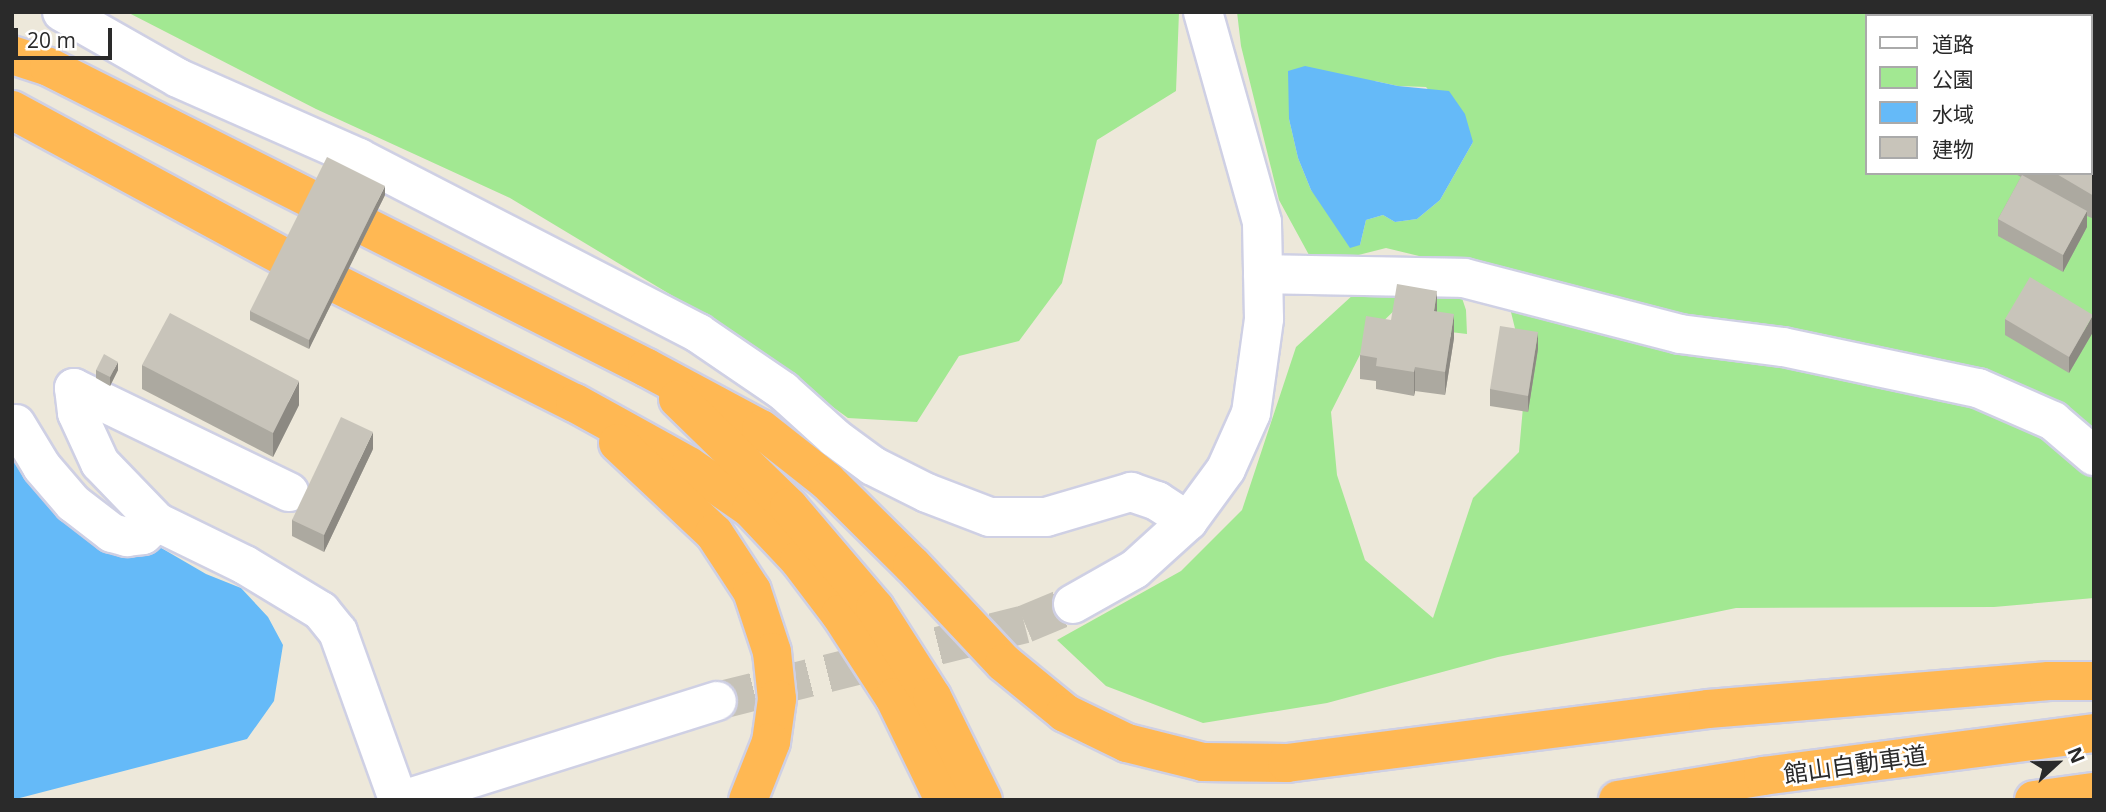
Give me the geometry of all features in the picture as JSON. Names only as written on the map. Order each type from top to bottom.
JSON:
[{"type":"highway","points":[[12,55],[50,67],[647,368],[761,429],[827,481],[912,565],[1004,663],[1065,713],[1127,743],[1203,762],[1287,763],[1708,709],[2049,681],[2094,681]]},
{"type":"highway","points":[[12,110],[295,263],[575,403],[689,466],[751,509],[799,560],[840,614],[894,697],[944,800]]},
{"type":"highway","points":[[647,368],[789,507],[875,608],[932,697],[983,800]]},
{"type":"highway","points":[[575,403],[715,533],[752,591],[772,652],[777,699],[771,742],[748,800]]},
{"type":"highway","name":"館山自動車道","points":[[1618,800],[1763,776],[2094,733]]},
{"type":"highway","points":[[2034,800],[2094,792]]},
{"type":"street","points":[[62,12],[178,78],[359,158],[698,333],[783,391],[835,438],[873,466],[927,493],[990,517],[1046,517],[1131,492],[1157,501],[1188,521]]},
{"type":"street","points":[[1073,604],[1135,569],[1188,521],[1226,469],[1251,412],[1264,319],[1262,222],[1203,12]]},
{"type":"street","points":[[1263,274],[1464,278],[1680,334],[1783,347],[1978,388],[2053,421],[2094,456]]},
{"type":"street","points":[[289,492],[74,388],[77,413],[100,463],[157,522],[245,565],[321,611],[338,632],[400,800],[717,701]]},
{"type":"street","points":[[16,424],[42,467],[73,503],[112,533],[127,537],[143,535],[157,522]]},
{"type":"green space","points":[[127,12],[1179,12],[1176,91],[1097,140],[1062,283],[1019,341],[959,356],[917,422],[848,418],[711,319],[510,198],[316,109]]},
{"type":"green space","points":[[1237,12],[2094,12],[2094,598],[1994,607],[1736,608],[1498,657],[1327,703],[1203,723],[1106,686],[1057,640],[1181,571],[1242,510],[1296,347],[1354,294],[1458,286],[1466,310],[1467,334],[1442,331],[1400,305],[1371,333],[1331,412],[1337,475],[1365,560],[1433,618],[1473,498],[1519,452],[1526,373],[1507,296],[1452,264],[1386,248],[1315,266],[1279,200],[1241,46]],"holes":[[[1375,81],[1398,86],[1426,87],[1473,142],[1440,200],[1417,219],[1395,222],[1383,215],[1366,220],[1360,245],[1311,190],[1298,158],[1289,119]]]},
{"type":"water","points":[[1305,66],[1398,86],[1449,91],[1465,114],[1473,142],[1440,200],[1417,219],[1395,222],[1383,215],[1366,220],[1360,245],[1350,248],[1311,190],[1298,158],[1289,119],[1288,71]]},
{"type":"water","points":[[12,451],[151,542],[206,574],[241,588],[268,617],[283,645],[274,701],[247,739],[12,800]]},
{"type":"building","points":[[2092,129],[2094,130],[2094,196],[2058,175],[2092,175]]},
{"type":"building","points":[[327,157],[385,186],[309,340],[250,311]]},
{"type":"building","points":[[2022,175],[2087,211],[2063,255],[1998,219]]},
{"type":"building","points":[[2030,277],[2093,315],[2069,357],[2005,319]]},
{"type":"building","points":[[1397,284],[1437,291],[1434,311],[1454,314],[1445,372],[1415,367],[1414,372],[1376,366],[1377,358],[1360,355],[1366,316],[1391,320]]},
{"type":"building","points":[[170,313],[299,381],[273,433],[142,365]]},
{"type":"building","points":[[1500,326],[1538,332],[1528,396],[1490,389]]},
{"type":"building","points":[[104,354],[118,362],[110,377],[96,370]]},
{"type":"building","points":[[341,417],[373,432],[324,535],[292,520]]},
{"type":"tunnel","points":[[717,701],[1025,624],[1073,604]]}]
